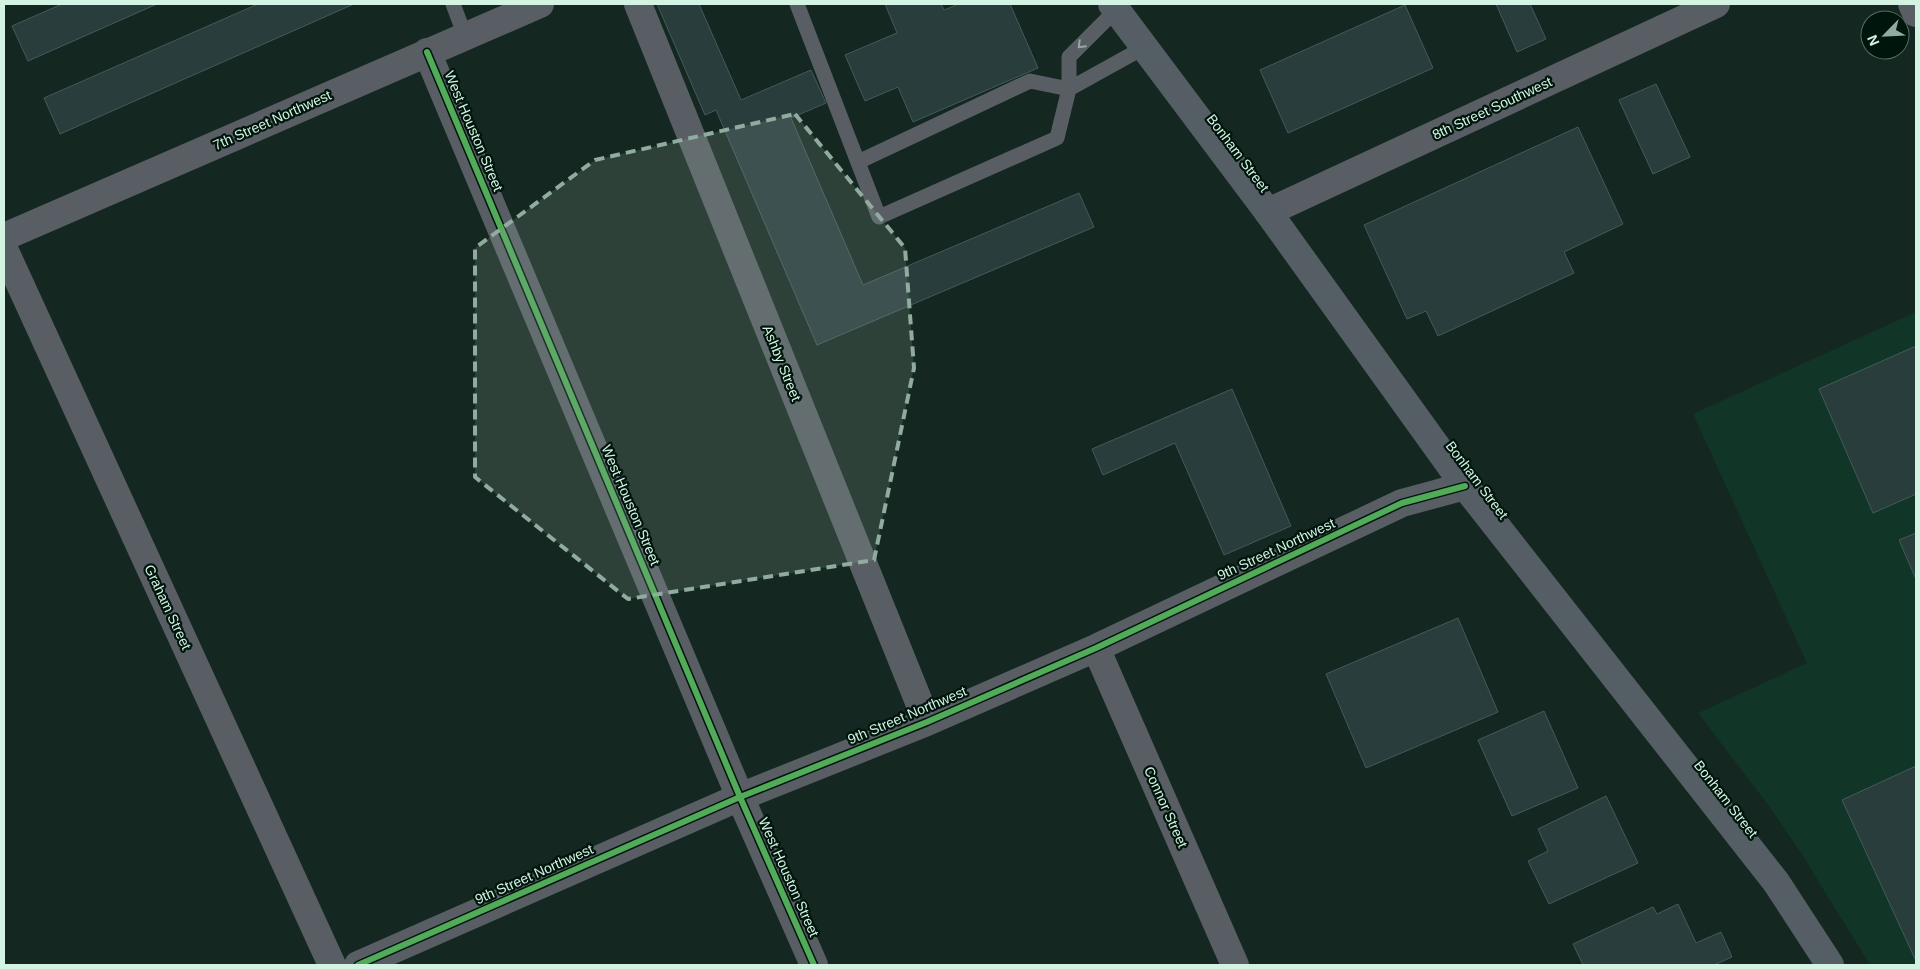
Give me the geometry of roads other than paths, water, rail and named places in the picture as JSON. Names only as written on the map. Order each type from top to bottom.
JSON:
[{"type":"main road","name":"Bonham Street","points":[[1114,7],[1268,212],[1465,486],[1776,882],[1830,965]]},
{"type":"street","name":"7th Street Northwest","points":[[4,237],[540,4]]},
{"type":"street","name":"Ashby Street","points":[[638,4],[927,722]]},
{"type":"street","name":"8th Street Southwest","points":[[1268,212],[1716,4]]},
{"type":"street","points":[[1912,4],[1916,13]]},
{"type":"street","name":"West Houston Street","points":[[427,52],[740,797],[814,965]]},
{"type":"street","name":"Graham Street","points":[[4,248],[332,965]]},
{"type":"street","name":"9th Street Northwest","points":[[358,965],[740,797],[927,722],[1096,648],[1402,503],[1465,486]]},
{"type":"street","name":"Connor Street","points":[[1096,648],[1235,965]]},
{"type":"lane","points":[[453,4],[465,36]]},
{"type":"lane","points":[[796,4],[879,217],[1057,138],[1069,89],[1069,57],[1114,7]]},
{"type":"lane","points":[[858,162],[1030,82],[1069,89],[1143,48]]}]
